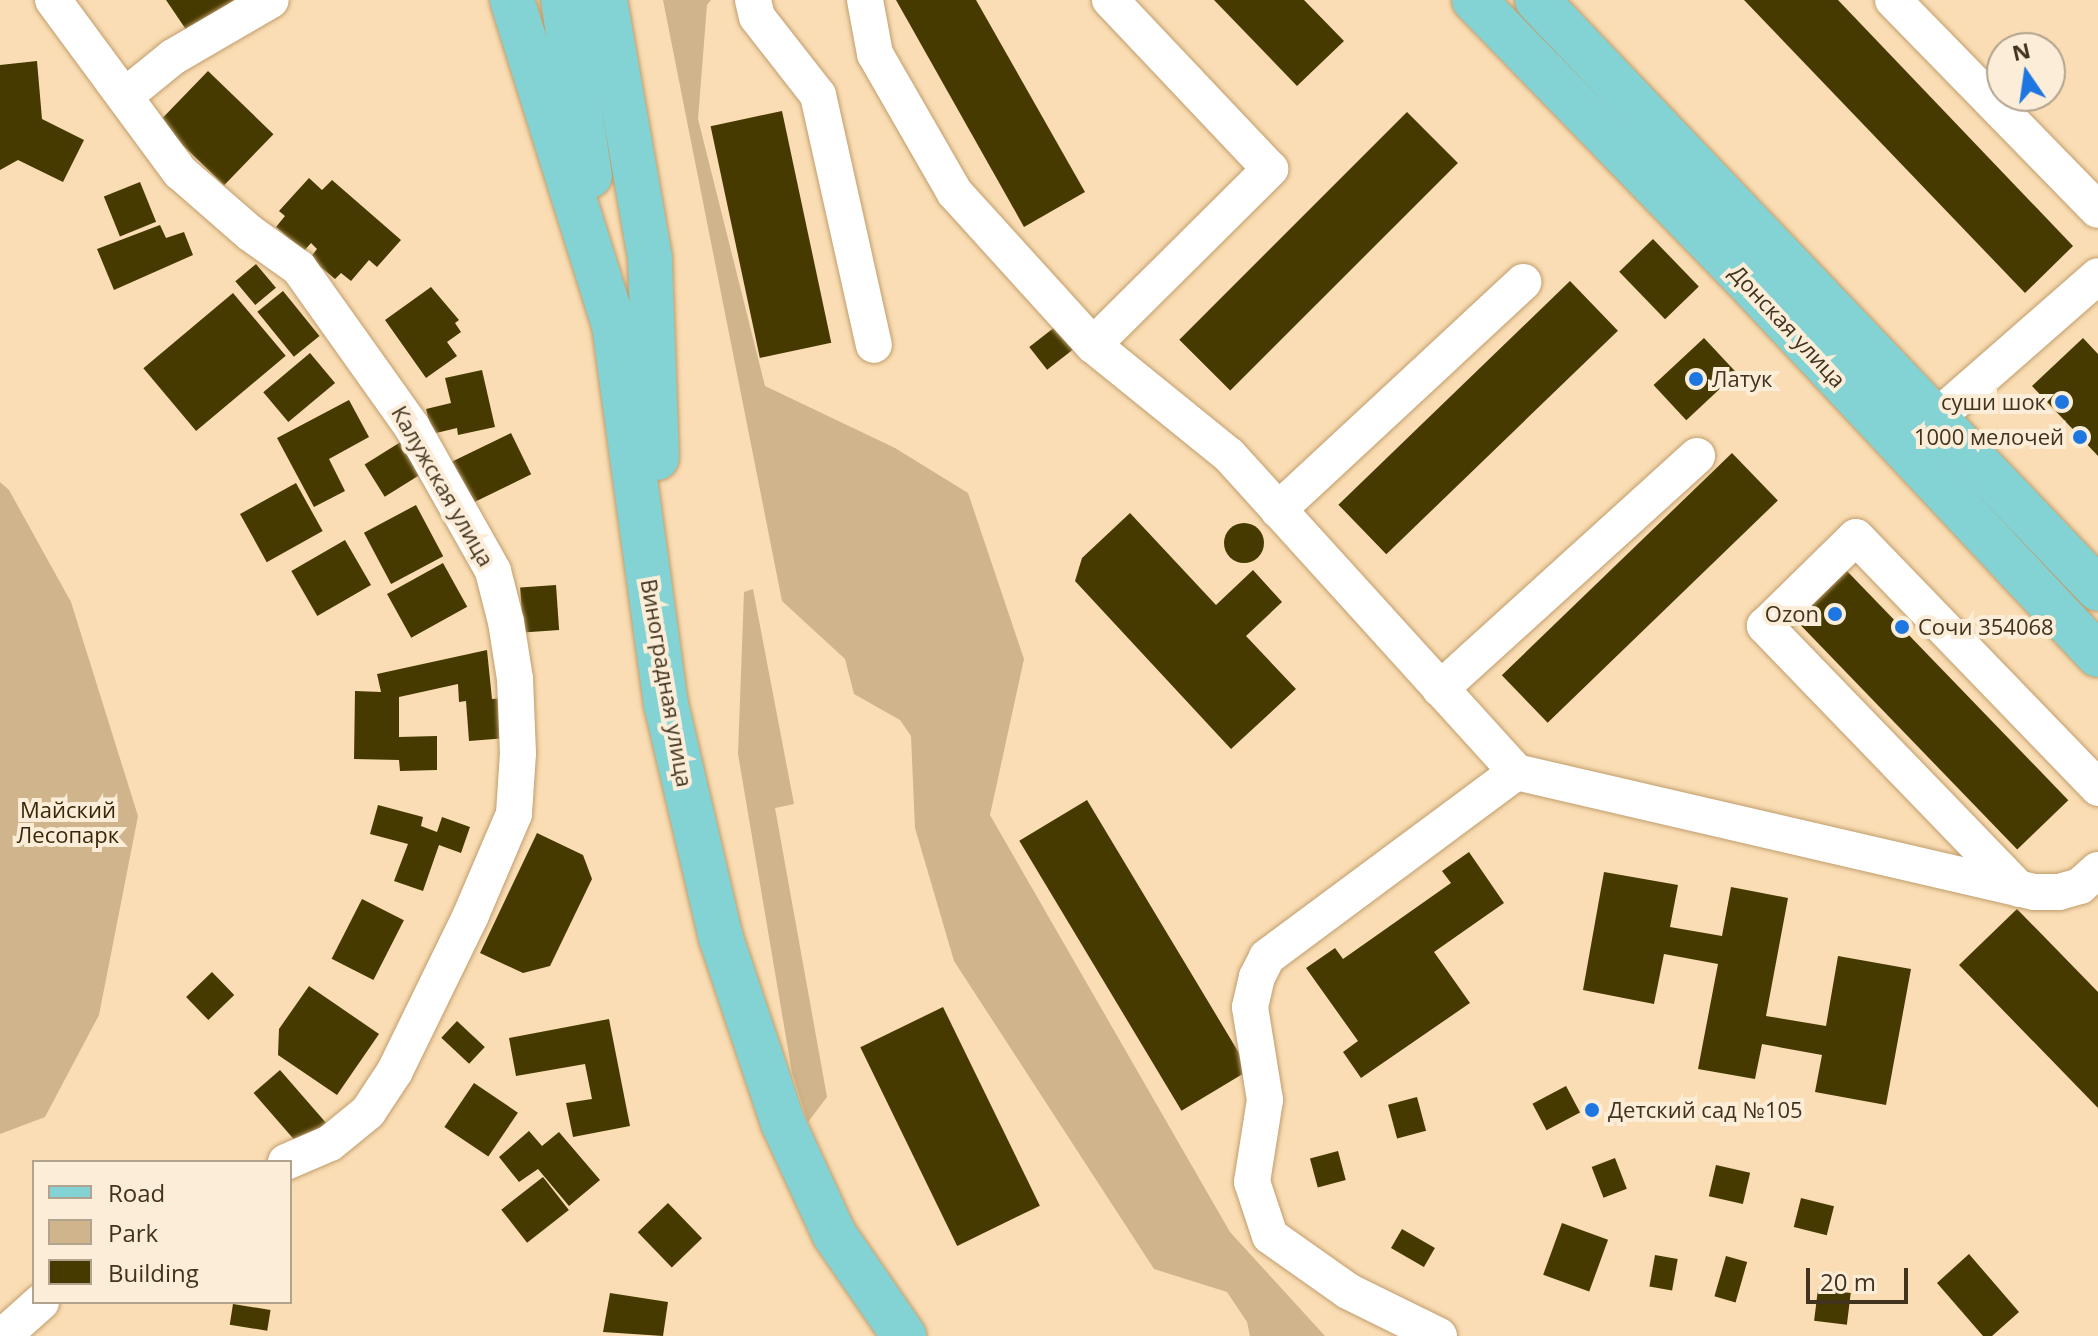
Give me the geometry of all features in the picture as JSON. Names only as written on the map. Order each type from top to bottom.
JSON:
[{"type":"main road","name":"Виноградная улица","points":[[512,0],[614,325],[666,704],[721,938],[783,1123],[834,1234],[904,1336]]},
{"type":"main road","name":"Донская улица","points":[[1474,0],[1753,287],[2098,655]]},
{"type":"main road","name":"Донская улица","points":[[1537,0],[2098,589]]},
{"type":"main road","points":[[578,6],[614,325]]},
{"type":"main road","points":[[578,6],[650,259],[666,704]]},
{"type":"street","name":"Калужская улица","points":[[53,0],[180,172],[250,233],[299,268],[412,427],[448,488],[493,571],[506,622],[517,738],[514,814],[471,915],[395,1071],[368,1112],[330,1143],[291,1160]]},
{"type":"street","points":[[125,96],[173,57],[271,0]]},
{"type":"street","points":[[753,0],[757,17],[818,95],[874,345]]},
{"type":"street","points":[[865,0],[875,54],[955,193],[1093,345],[1229,455],[1516,772],[2019,889],[2059,892],[2080,886],[2098,870]]},
{"type":"street","points":[[1093,345],[1270,169],[1110,0]]},
{"type":"street","points":[[1893,0],[2098,210]]},
{"type":"street","points":[[1936,418],[2098,276]]},
{"type":"street","points":[[1278,510],[1523,282]]},
{"type":"street","points":[[1440,689],[1697,456]]},
{"type":"street","points":[[2019,889],[1765,626],[1856,537],[2098,788]]},
{"type":"street","points":[[1439,1336],[1348,1291],[1270,1236],[1252,1182],[1265,1100],[1250,1007],[1257,977],[1267,957],[1516,772]]},
{"type":"street","points":[[3,1336],[39,1304]]},
{"type":"green space","points":[[663,0],[711,0],[707,5],[698,119],[765,386],[895,448],[968,493],[1024,659],[990,815],[1230,1232],[1325,1336],[1250,1336],[1247,1322],[1227,1292],[1154,1269],[954,961],[915,828],[911,736],[900,720],[854,694],[845,659],[782,601]]},
{"type":"green space","name":"Майский Лесопарк","points":[[0,482],[9,490],[71,602],[138,816],[99,1015],[45,1117],[0,1134]]},
{"type":"green space","points":[[753,589],[794,804],[775,808],[827,1097],[808,1122],[792,1073],[738,754],[744,592]]},
{"type":"building","points":[[166,0],[234,0],[187,31]]},
{"type":"building","points":[[896,0],[976,0],[1085,192],[1024,227]]},
{"type":"building","points":[[1214,0],[1304,0],[1344,41],[1297,86]]},
{"type":"building","points":[[1744,0],[1838,0],[2073,246],[2025,293]]},
{"type":"building","points":[[37,61],[42,119],[84,140],[63,182],[18,160],[0,170],[0,65]]},
{"type":"building","points":[[208,71],[273,134],[224,185],[159,122]]},
{"type":"building","points":[[782,111],[831,343],[760,358],[711,126]]},
{"type":"building","points":[[1407,112],[1458,163],[1230,391],[1179,340]]},
{"type":"building","points":[[309,178],[322,190],[332,180],[401,240],[377,267],[369,260],[351,281],[341,273],[335,279],[310,258],[317,249],[311,243],[304,251],[276,227],[285,216],[279,211]]},
{"type":"building","points":[[140,182],[156,222],[120,236],[104,197]]},
{"type":"building","points":[[160,225],[166,238],[184,232],[193,255],[114,290],[97,249]]},
{"type":"building","points":[[1653,239],[1699,286],[1665,319],[1619,272]]},
{"type":"building","points":[[256,264],[276,288],[255,305],[235,281]]},
{"type":"building","points":[[1570,281],[1618,331],[1386,554],[1338,505]]},
{"type":"building","points":[[431,287],[459,320],[455,323],[461,332],[447,342],[457,356],[426,378],[385,320]]},
{"type":"building","points":[[283,291],[320,336],[294,357],[257,312]]},
{"type":"building","points":[[233,293],[286,356],[196,431],[143,368]]},
{"type":"building","points":[[1060,323],[1078,346],[1047,370],[1029,347]]},
{"type":"building","name":"Латук","points":[[1704,338],[1737,373],[1686,420],[1654,385]]},
{"type":"building","points":[[2083,338],[2098,354],[2098,456],[2032,386]]},
{"type":"building","points":[[310,353],[335,383],[288,422],[263,392]]},
{"type":"building","points":[[482,370],[495,427],[458,435],[457,428],[432,434],[426,409],[451,403],[445,378]]},
{"type":"building","points":[[349,400],[369,437],[329,459],[345,491],[314,507],[277,438]]},
{"type":"building","points":[[511,433],[531,474],[471,504],[451,462]]},
{"type":"building","points":[[407,438],[427,470],[385,497],[365,464]]},
{"type":"building","points":[[1732,453],[1778,500],[1548,723],[1502,675]]},
{"type":"building","points":[[296,483],[323,531],[267,562],[240,514]]},
{"type":"building","points":[[416,505],[443,556],[391,584],[364,533]]},
{"type":"building","points":[[1130,513],[1216,605],[1253,570],[1282,602],[1246,636],[1296,689],[1231,749],[1075,581],[1082,558]]},
{"type":"building","points":[[1244,523],[1258,529],[1264,543],[1258,557],[1244,563],[1230,557],[1224,543],[1230,529]]},
{"type":"building","points":[[345,540],[371,585],[317,616],[291,571]]},
{"type":"building","points":[[443,563],[467,607],[411,638],[387,594]]},
{"type":"building","points":[[1846,570],[2068,800],[2017,850],[1795,619]]},
{"type":"building","points":[[556,585],[559,630],[523,632],[520,588]]},
{"type":"building","points":[[487,650],[492,699],[504,698],[507,738],[469,741],[466,701],[459,702],[458,684],[399,697],[399,737],[437,736],[437,770],[400,771],[399,760],[354,759],[355,691],[381,692],[377,674]]},
{"type":"building","points":[[1087,800],[1249,1070],[1182,1111],[1019,841]]},
{"type":"building","points":[[378,805],[423,817],[421,826],[437,832],[442,817],[470,827],[461,853],[439,845],[423,891],[394,881],[408,844],[370,834]]},
{"type":"building","points":[[537,833],[583,855],[592,879],[550,966],[523,973],[480,953]]},
{"type":"building","points":[[1469,852],[1504,903],[1434,952],[1470,1003],[1361,1078],[1343,1052],[1358,1041],[1306,968],[1335,948],[1343,959],[1451,883],[1442,871]]},
{"type":"building","points":[[1604,872],[1678,885],[1670,927],[1722,936],[1731,887],[1788,898],[1766,1016],[1826,1026],[1838,956],[1911,969],[1886,1105],[1815,1092],[1822,1055],[1762,1044],[1755,1079],[1698,1069],[1718,964],[1664,954],[1654,1004],[1583,990]]},
{"type":"building","points":[[362,899],[404,920],[373,980],[332,959]]},
{"type":"building","points":[[2017,909],[2098,992],[2098,1108],[1959,965]]},
{"type":"building","points":[[212,972],[234,995],[208,1020],[186,997]]},
{"type":"building","points":[[309,986],[379,1034],[337,1095],[278,1055],[279,1029]]},
{"type":"building","points":[[943,1007],[1040,1206],[957,1246],[860,1047]]},
{"type":"building","points":[[609,1019],[630,1126],[573,1137],[566,1103],[592,1099],[585,1064],[516,1076],[509,1038]]},
{"type":"building","points":[[457,1021],[485,1047],[469,1064],[441,1038]]},
{"type":"building","points":[[280,1070],[326,1123],[300,1146],[254,1093]]},
{"type":"building","points":[[474,1083],[518,1113],[488,1157],[444,1127]]},
{"type":"building","points":[[1566,1086],[1580,1112],[1547,1130],[1532,1104]]},
{"type":"building","points":[[1417,1097],[1426,1131],[1397,1139],[1388,1105]]},
{"type":"building","points":[[529,1131],[542,1146],[559,1132],[600,1180],[569,1206],[538,1169],[519,1182],[499,1157]]},
{"type":"building","points":[[1338,1151],[1346,1180],[1318,1187],[1310,1159]]},
{"type":"building","points":[[1615,1158],[1627,1189],[1603,1198],[1592,1167]]},
{"type":"building","points":[[1716,1165],[1750,1173],[1743,1204],[1709,1196]]},
{"type":"building","points":[[543,1177],[569,1210],[527,1243],[501,1210]]},
{"type":"building","points":[[1801,1198],[1834,1206],[1827,1235],[1794,1227]]},
{"type":"building","points":[[668,1203],[702,1238],[672,1267],[638,1232]]},
{"type":"building","points":[[1562,1223],[1608,1240],[1589,1291],[1543,1275]]},
{"type":"building","points":[[1402,1229],[1435,1248],[1424,1267],[1391,1248]]},
{"type":"building","points":[[1969,1254],[2019,1312],[1992,1336],[1983,1336],[1937,1283]]},
{"type":"building","points":[[1655,1255],[1678,1259],[1672,1291],[1649,1287]]},
{"type":"building","points":[[1726,1256],[1747,1262],[1736,1302],[1714,1296]]},
{"type":"building","points":[[1818,1289],[1851,1293],[1847,1325],[1814,1321]]},
{"type":"building","points":[[610,1293],[668,1302],[663,1336],[603,1332]]},
{"type":"building","points":[[233,1304],[271,1310],[267,1331],[230,1325]]},
{"type":"place","name":"Латук","points":[[1696,379]]},
{"type":"place","name":"суши шок","points":[[2062,402]]},
{"type":"place","name":"1000 мелочей","points":[[2080,437]]},
{"type":"place","name":"Ozon","points":[[1835,614]]},
{"type":"place","name":"Сочи 354068","points":[[1902,627]]},
{"type":"place","name":"Детский сад №105","points":[[1592,1110]]}]
